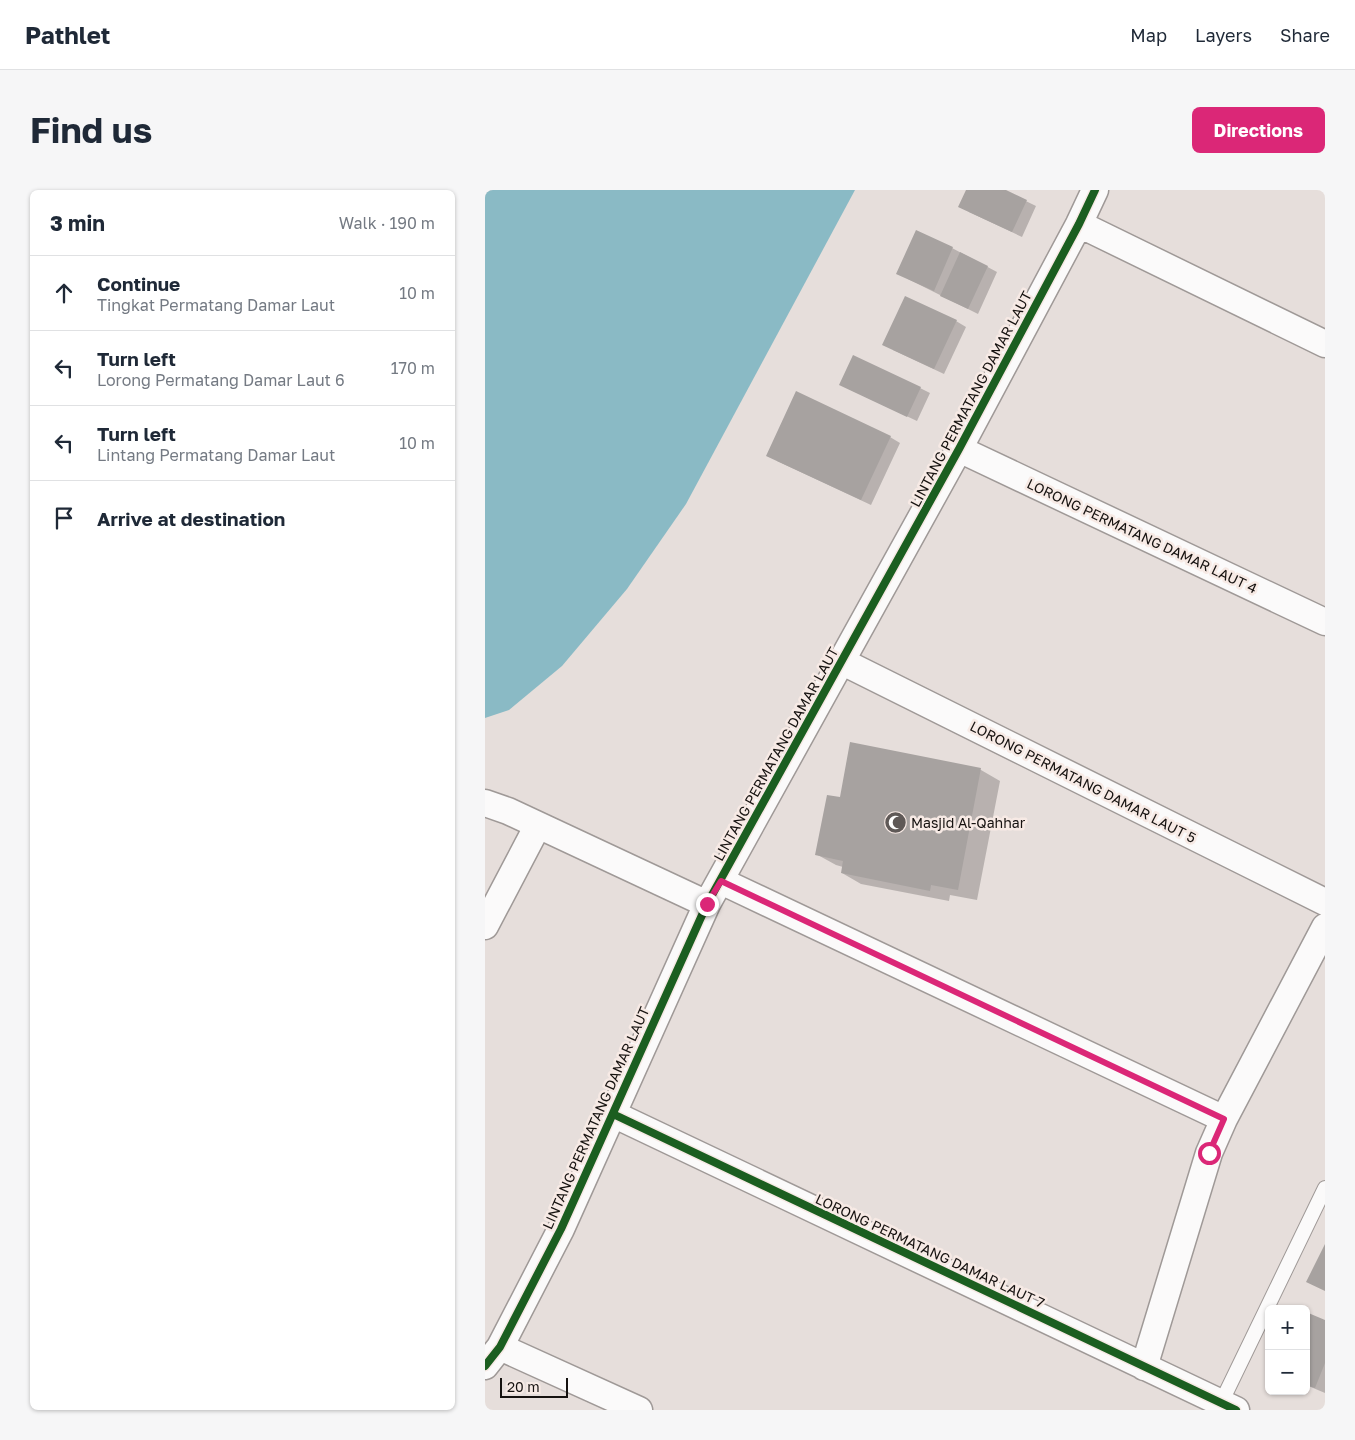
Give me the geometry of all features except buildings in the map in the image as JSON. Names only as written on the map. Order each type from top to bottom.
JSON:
[{"type":"street","name":"LINTANG PERMATANG DAMAR LAUT","points":[[493,1356],[561,1229],[707,904],[959,449],[1079,224],[1095,190]]},
{"type":"street","points":[[1079,224],[1325,344]]},
{"type":"street","name":"LORONG PERMATANG DAMAR LAUT 4","points":[[959,449],[1325,622]]},
{"type":"street","name":"LORONG PERMATANG DAMAR LAUT 5","points":[[841,661],[1325,902]]},
{"type":"street","points":[[485,803],[538,825],[707,904]]},
{"type":"street","points":[[485,926],[538,825]]},
{"type":"street","points":[[721,881],[1224,1119]]},
{"type":"street","points":[[1144,1367],[1209,1153],[1224,1119],[1325,927]]},
{"type":"street","name":"LORONG PERMATANG DAMAR LAUT 7","points":[[613,1114],[1228,1406]]},
{"type":"street","points":[[493,1356],[639,1410]]},
{"type":"lane","points":[[1228,1406],[1325,1188]]},
{"type":"water","points":[[485,190],[855,190],[686,504],[627,589],[562,666],[509,710],[485,718]]},
{"type":"cycle path","points":[[485,1366],[500,1347],[561,1229],[707,904],[959,449],[1079,224],[1095,190]]},
{"type":"cycle path","points":[[613,1114],[1236,1410]]},
{"type":"place","name":"Masjid Al-Qahhar","points":[[895,823]]},
{"type":"route","points":[[707,904],[721,881],[1224,1119],[1209,1153]]}]
